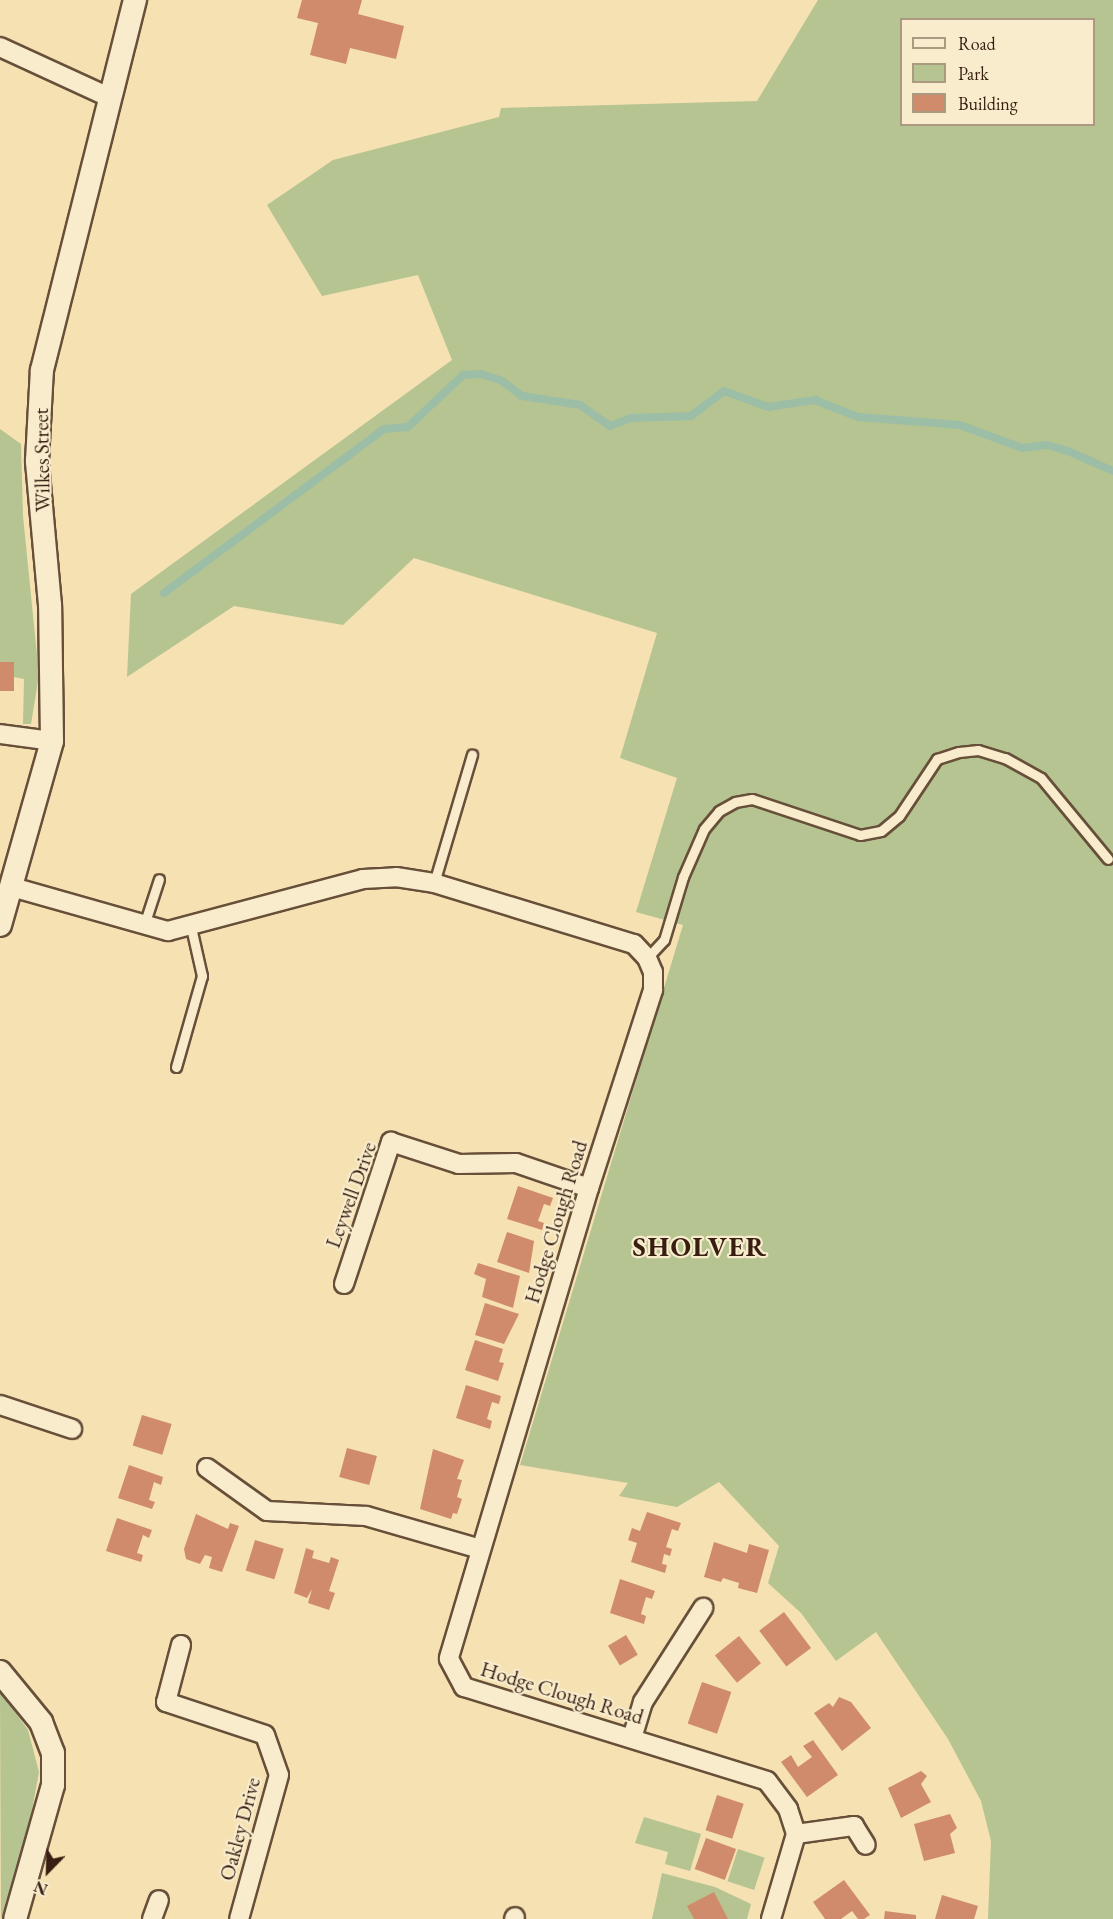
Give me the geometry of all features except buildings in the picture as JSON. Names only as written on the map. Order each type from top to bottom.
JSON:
[{"type":"street","name":"Wilkes Street","points":[[0,925],[52,741],[51,616],[37,461],[42,370],[135,0]]},
{"type":"street","points":[[0,47],[111,98]]},
{"type":"street","points":[[0,734],[52,741]]},
{"type":"street","points":[[12,888],[143,927],[168,931],[191,927],[363,879],[396,877],[434,883],[634,944],[647,958]]},
{"type":"street","name":"Hodge Clough Road","points":[[647,958],[653,972],[653,990],[589,1188],[449,1659],[464,1687],[767,1781],[788,1809],[796,1834]]},
{"type":"street","name":"Leywell Drive","points":[[344,1284],[391,1142],[459,1164],[516,1163],[589,1188]]},
{"type":"street","points":[[0,1405],[72,1429]]},
{"type":"street","points":[[207,1468],[267,1511],[366,1516],[480,1549]]},
{"type":"street","points":[[632,1738],[643,1702],[703,1608]]},
{"type":"street","name":"Oakley Drive","points":[[182,1645],[165,1702],[265,1735],[279,1775],[239,1919]]},
{"type":"street","points":[[0,1672],[41,1722],[53,1753],[53,1785],[15,1919]]},
{"type":"street","points":[[771,1919],[796,1834],[854,1826],[866,1845]]},
{"type":"street","points":[[152,1919],[159,1900]]},
{"type":"lane","points":[[647,958],[664,940],[683,877],[704,829],[719,811],[735,802],[752,799],[860,835],[880,831],[899,816],[937,759],[959,752],[978,750],[1005,758],[1041,778],[1108,859]]},
{"type":"lane","points":[[434,883],[472,755]]},
{"type":"lane","points":[[143,927],[159,879]]},
{"type":"lane","points":[[176,1067],[202,976],[191,927]]},
{"type":"green space","points":[[818,0],[1113,0],[1113,1919],[988,1919],[991,1841],[981,1801],[948,1739],[876,1632],[836,1661],[801,1613],[768,1583],[779,1546],[719,1482],[677,1507],[619,1496],[628,1483],[520,1465],[683,925],[636,912],[677,778],[620,758],[657,633],[414,558],[343,625],[234,606],[127,677],[131,594],[452,360],[418,275],[322,296],[267,205],[333,160],[499,117],[501,108],[757,101]]},
{"type":"green space","points":[[0,429],[21,444],[23,516],[39,675],[31,724],[23,724],[24,679],[14,677],[0,662]]},
{"type":"green space","points":[[0,1691],[28,1730],[39,1772],[29,1826],[1,1919]]},
{"type":"green space","points":[[644,1817],[701,1834],[690,1871],[665,1864],[668,1852],[635,1843]]},
{"type":"green space","points":[[738,1849],[765,1858],[754,1890],[727,1881]]},
{"type":"green space","points":[[662,1873],[715,1887],[751,1904],[747,1919],[652,1919]]},
{"type":"waterway","points":[[164,593],[384,429],[408,427],[463,375],[481,374],[502,381],[522,396],[580,405],[610,426],[631,418],[691,416],[724,391],[768,407],[815,400],[858,417],[960,425],[1022,448],[1047,445],[1068,451],[1113,471]]},
{"type":"district","name":"SHOLVER","points":[[700,1247]]}]
